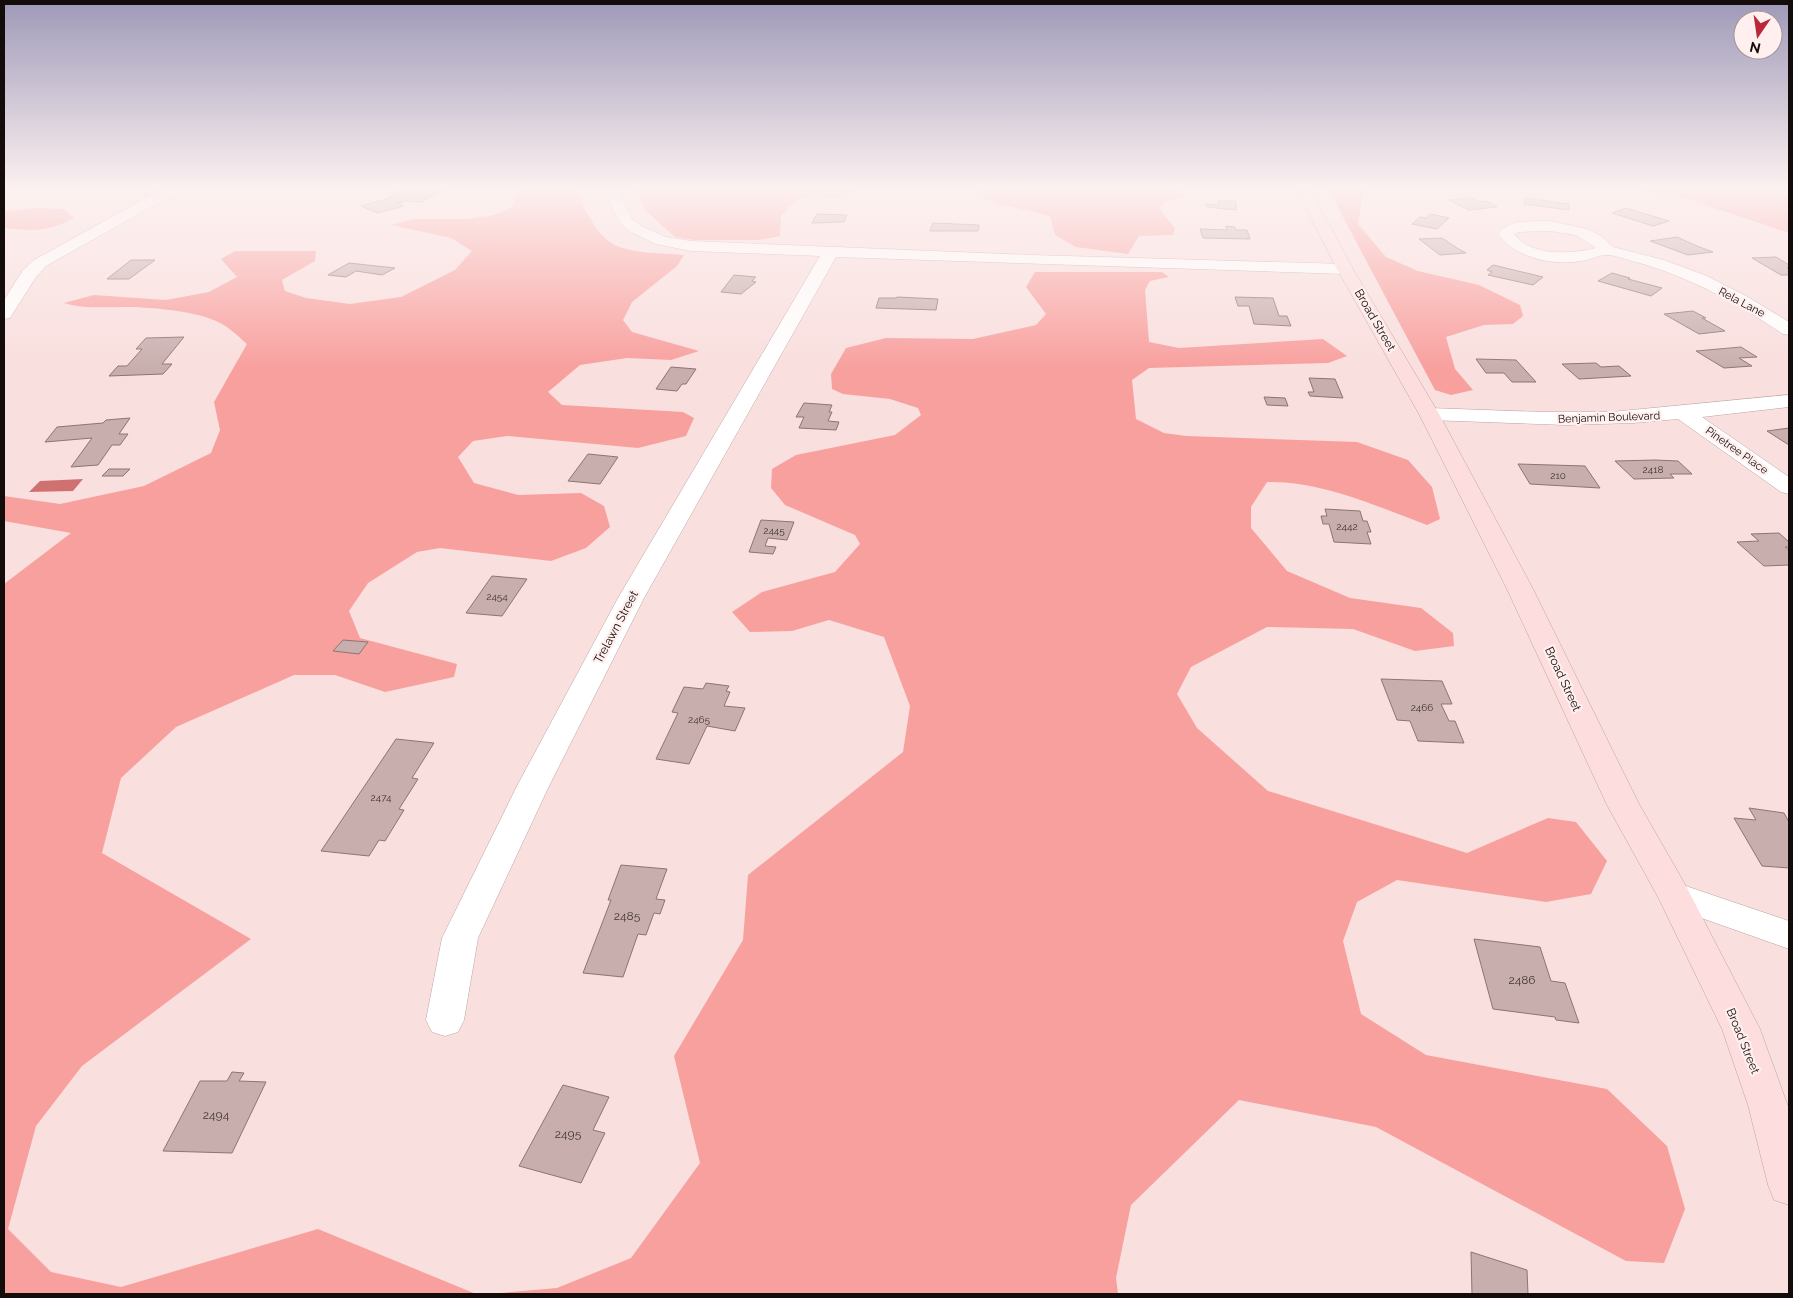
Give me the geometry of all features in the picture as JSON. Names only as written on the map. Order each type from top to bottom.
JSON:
[{"type":"street","points":[[4,314],[29,274],[40,263],[68,248]]},
{"type":"street","points":[[722,248],[830,253],[1345,269]]},
{"type":"street","name":"Broad Street","points":[[1334,248],[1429,414],[1519,587],[1623,805],[1674,895],[1741,1029],[1768,1105],[1789,1185]]},
{"type":"street","name":"Rela Lane","points":[[1521,248],[1556,256],[1580,256],[1607,250],[1664,265],[1691,274],[1761,311],[1789,330]]},
{"type":"street","name":"Trelawn Street","points":[[445,1020],[460,938],[533,786],[631,598],[830,253]]},
{"type":"street","name":"Benjamin Boulevard","points":[[1429,414],[1610,418],[1684,414],[1789,401]]},
{"type":"street","name":"Pinetree Place","points":[[1684,414],[1789,487]]},
{"type":"street","points":[[1674,895],[1789,936]]},
{"type":"shaded area","points":[[466,248],[622,248],[639,252],[684,255],[677,266],[632,302],[623,320],[632,332],[699,351],[671,360],[627,358],[580,365],[548,392],[562,405],[683,412],[694,418],[686,436],[638,448],[507,436],[473,441],[458,457],[474,483],[518,495],[581,493],[604,506],[610,527],[586,548],[551,561],[440,548],[417,552],[368,583],[349,611],[360,638],[457,664],[454,677],[385,692],[335,675],[294,675],[176,727],[121,778],[102,853],[251,939],[82,1066],[36,1126],[8,1229],[51,1272],[121,1287],[318,1229],[476,1294],[4,1294],[4,584],[71,533],[4,521],[4,496],[60,504],[144,486],[211,453],[220,430],[214,402],[247,344],[233,331],[220,323],[195,314],[133,307],[86,307],[64,303],[94,295],[166,300],[209,292],[237,277],[221,259],[235,251],[316,251],[315,261],[282,280],[285,291],[306,298],[350,304],[401,297],[455,270],[472,251]]},
{"type":"shaded area","points":[[1080,248],[1132,248],[1128,254]]},
{"type":"shaded area","points":[[1359,248],[1378,248],[1386,257],[1418,271],[1479,285],[1520,305],[1523,316],[1513,324],[1484,325],[1446,337],[1455,369],[1473,390],[1451,395],[1435,390]]},
{"type":"shaded area","points":[[1035,272],[1162,272],[1169,277],[1150,281],[1145,290],[1149,342],[1179,348],[1323,339],[1347,356],[1328,363],[1149,368],[1132,380],[1136,419],[1164,433],[1186,436],[1357,442],[1408,460],[1432,487],[1440,519],[1427,525],[1328,490],[1288,483],[1267,482],[1251,507],[1251,528],[1287,571],[1350,598],[1421,608],[1453,633],[1454,646],[1415,651],[1353,629],[1267,627],[1191,667],[1177,694],[1197,728],[1268,791],[1467,853],[1548,818],[1576,822],[1607,861],[1591,894],[1546,902],[1397,880],[1357,902],[1343,941],[1361,1014],[1426,1055],[1607,1089],[1667,1146],[1685,1209],[1664,1263],[1626,1261],[1376,1127],[1239,1100],[1131,1205],[1116,1278],[1118,1294],[489,1294],[557,1288],[631,1258],[700,1163],[674,1056],[743,940],[748,875],[903,752],[910,706],[884,637],[829,620],[792,631],[750,632],[732,612],[762,592],[835,572],[860,544],[855,535],[785,505],[771,488],[772,469],[796,455],[895,435],[921,415],[918,408],[890,399],[843,394],[832,389],[831,374],[846,348],[886,338],[973,339],[1036,325],[1046,314],[1026,287]]},
{"type":"shaded area","points":[[83,479],[73,491],[29,492],[40,481]]},
{"type":"building","points":[[1430,248],[1456,248],[1466,253],[1440,255]]},
{"type":"building","points":[[1668,248],[1701,248],[1713,252],[1688,255]]},
{"type":"building","points":[[1776,257],[1789,265],[1789,268],[1787,268],[1789,269],[1789,275],[1781,275],[1752,258]]},
{"type":"building","points":[[131,260],[155,260],[129,279],[107,279]]},
{"type":"building","points":[[349,263],[395,268],[382,275],[356,271],[346,277],[328,275]]},
{"type":"building","points":[[1493,265],[1543,277],[1533,285],[1488,275],[1492,272],[1487,270]]},
{"type":"building","points":[[1612,273],[1662,288],[1651,296],[1598,281]]},
{"type":"building","points":[[734,275],[756,277],[752,281],[756,282],[741,294],[721,292]]},
{"type":"building","points":[[1235,297],[1273,298],[1279,316],[1287,316],[1291,326],[1254,324],[1249,306],[1238,306]]},
{"type":"building","points":[[879,298],[938,299],[936,310],[876,308]]},
{"type":"building","points":[[1693,311],[1725,331],[1699,334],[1664,314]]},
{"type":"building","points":[[184,337],[162,364],[172,364],[163,374],[109,376],[118,366],[127,366],[142,349],[136,349],[146,338]]},
{"type":"building","points":[[1741,347],[1757,357],[1739,358],[1752,366],[1724,368],[1696,351]]},
{"type":"building","points":[[1476,359],[1516,360],[1536,382],[1512,382],[1504,373],[1486,373]]},
{"type":"building","points":[[1596,363],[1601,367],[1619,366],[1631,376],[1579,379],[1562,364]]},
{"type":"building","points":[[671,367],[696,369],[686,384],[682,384],[677,391],[656,389]]},
{"type":"building","points":[[1309,378],[1335,379],[1343,398],[1310,396],[1308,392],[1314,392]]},
{"type":"building","points":[[1264,397],[1285,398],[1288,406],[1267,405]]},
{"type":"building","points":[[804,403],[832,405],[829,412],[832,412],[828,421],[839,422],[836,430],[799,428],[804,417],[796,417]]},
{"type":"building","points":[[130,418],[119,434],[128,434],[120,445],[112,445],[98,465],[71,467],[92,438],[45,442],[57,427],[103,423],[106,420]]},
{"type":"building","points":[[1789,428],[1789,445],[1767,431]]},
{"type":"building","points":[[588,454],[618,457],[600,484],[568,481]]},
{"type":"building","points":[[1615,461],[1678,461],[1692,474],[1670,474],[1674,478],[1634,479]]},
{"type":"building","points":[[1518,464],[1585,466],[1600,488],[1530,484]]},
{"type":"building","points":[[109,469],[130,469],[123,476],[102,476]]},
{"type":"building","points":[[1325,509],[1360,511],[1363,521],[1367,521],[1371,532],[1367,532],[1371,544],[1334,542],[1329,524],[1323,524],[1321,516],[1327,516]]},
{"type":"building","points":[[761,520],[794,522],[787,540],[768,538],[765,546],[776,547],[773,554],[749,552]]},
{"type":"building","points":[[1779,533],[1789,542],[1789,547],[1785,547],[1789,550],[1789,565],[1764,566],[1737,542],[1759,541],[1751,534]]},
{"type":"building","points":[[492,576],[527,579],[502,616],[466,613]]},
{"type":"building","points":[[343,640],[368,642],[359,654],[333,651]]},
{"type":"building","points":[[1381,679],[1442,681],[1452,704],[1441,704],[1449,721],[1455,721],[1464,743],[1418,741],[1410,721],[1397,720]]},
{"type":"building","points":[[706,683],[729,686],[726,691],[730,692],[724,706],[745,708],[735,731],[707,726],[689,764],[656,759],[678,713],[672,712],[684,687],[703,689]]},
{"type":"building","points":[[396,739],[434,743],[412,778],[418,779],[399,809],[404,810],[385,841],[379,840],[369,856],[321,851]]},
{"type":"building","points":[[1749,808],[1784,813],[1789,822],[1789,868],[1762,866],[1734,818],[1756,820]]},
{"type":"building","points":[[621,865],[667,869],[656,899],[665,900],[660,914],[654,913],[646,935],[638,934],[623,977],[583,973],[611,900],[608,900]]},
{"type":"building","points":[[1474,939],[1540,947],[1551,981],[1565,983],[1579,1023],[1556,1020],[1555,1017],[1493,1009]]},
{"type":"building","points":[[232,1072],[244,1073],[239,1081],[266,1082],[232,1153],[163,1151],[200,1081],[227,1081]]},
{"type":"building","points":[[563,1085],[609,1097],[593,1130],[605,1133],[581,1183],[519,1166]]},
{"type":"building","points":[[1471,1252],[1527,1270],[1528,1294],[1472,1294]]}]
